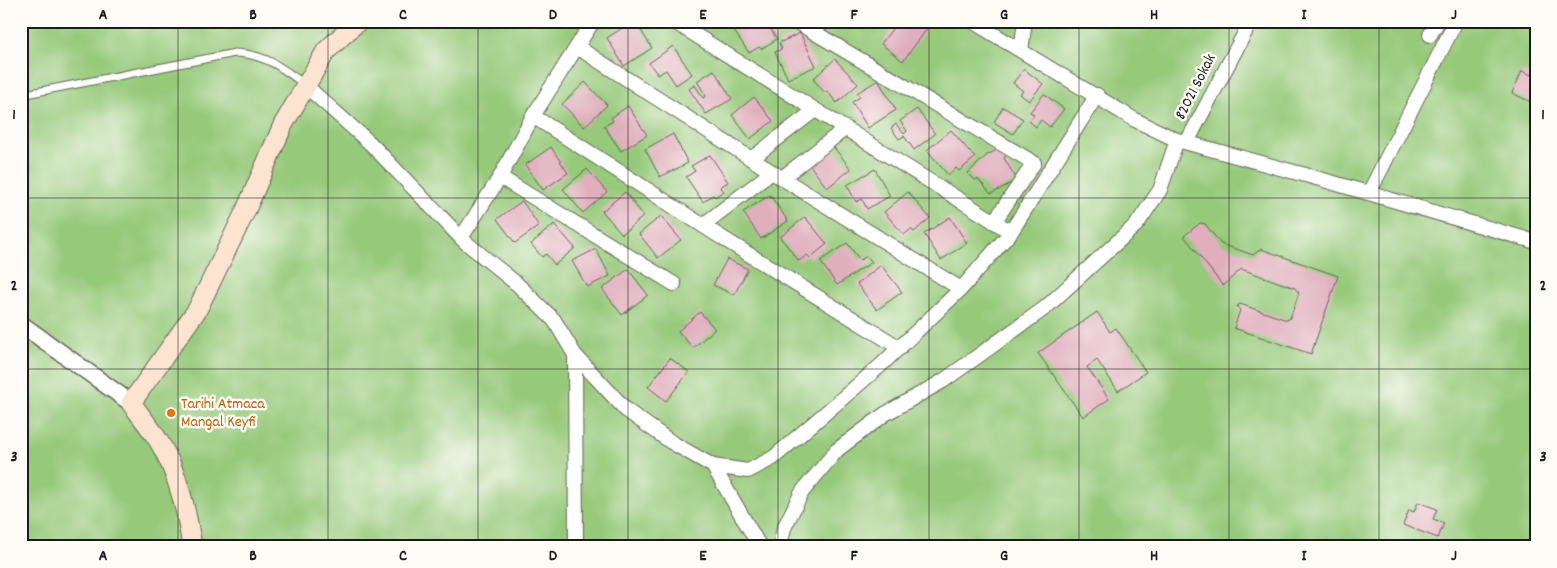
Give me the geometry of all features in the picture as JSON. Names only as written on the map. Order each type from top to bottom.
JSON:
[{"type":"main road","points":[[192,547],[189,526],[178,483],[159,441],[131,403],[197,310],[245,212],[283,125],[326,51],[358,21]]},
{"type":"street","points":[[461,238],[500,177],[533,116],[593,21]]},
{"type":"street","points":[[674,21],[1011,232]]},
{"type":"street","points":[[794,21],[1034,162],[994,222]]},
{"type":"street","points":[[972,21],[1097,95],[1135,120],[1182,141],[1536,242]]},
{"type":"street","points":[[1021,51],[1025,21]]},
{"type":"street","name":"82021 Sokak","points":[[780,547],[784,528],[802,492],[837,450],[885,414],[942,381],[1045,308],[1136,224],[1160,190],[1182,141],[1250,21]]},
{"type":"street","points":[[1430,35],[1438,21]]},
{"type":"street","points":[[1369,193],[1456,21]]},
{"type":"street","points":[[577,47],[777,175],[961,289]]},
{"type":"street","points":[[306,86],[371,144],[461,238],[517,284],[554,320],[575,355],[626,410],[671,442],[712,466],[748,471],[773,458],[900,348],[961,289],[1011,232],[1097,95]]},
{"type":"street","points":[[751,158],[815,110]]},
{"type":"street","points":[[533,116],[900,348]]},
{"type":"street","points":[[703,225],[846,128]]},
{"type":"street","points":[[500,177],[674,284]]},
{"type":"street","points":[[21,324],[131,403]]},
{"type":"street","points":[[575,355],[576,547]]},
{"type":"street","points":[[712,466],[760,547]]},
{"type":"lane","points":[[21,95],[236,53],[255,55],[273,62],[306,86]]},
{"type":"green space","points":[[21,21],[1536,21],[1536,547],[21,547]]},
{"type":"building","points":[[635,21],[652,48],[624,66],[607,38]]},
{"type":"building","points":[[741,21],[765,21],[777,39],[761,49],[759,47],[749,53],[732,28]]},
{"type":"building","points":[[898,21],[933,21],[903,61],[881,44]]},
{"type":"building","points":[[800,33],[816,66],[788,79],[775,52],[782,49],[779,43]]},
{"type":"building","points":[[673,46],[692,74],[676,85],[666,70],[658,75],[649,63]]},
{"type":"building","points":[[835,59],[858,84],[837,103],[813,79]]},
{"type":"building","points":[[1024,69],[1043,84],[1029,101],[1020,94],[1023,91],[1013,83]]},
{"type":"building","points":[[714,70],[732,99],[706,114],[689,89],[695,85],[703,98],[706,96],[697,81]]},
{"type":"building","points":[[1522,71],[1536,77],[1533,83],[1536,84],[1536,97],[1533,103],[1512,93]]},
{"type":"building","points":[[878,80],[896,110],[868,128],[852,102],[860,97],[857,93]]},
{"type":"building","points":[[585,82],[607,105],[584,127],[562,104]]},
{"type":"building","points":[[1044,94],[1064,109],[1050,127],[1041,120],[1036,127],[1029,121],[1034,115],[1030,112]]},
{"type":"building","points":[[754,97],[773,121],[750,139],[732,115]]},
{"type":"building","points":[[628,106],[647,135],[621,151],[604,126],[613,121],[611,118]]},
{"type":"building","points":[[1003,107],[1023,119],[1013,134],[994,122]]},
{"type":"building","points":[[917,109],[935,134],[914,150],[904,136],[899,139],[891,128],[896,124],[904,134],[907,131],[900,121]]},
{"type":"building","points":[[951,130],[975,158],[959,171],[956,168],[948,175],[927,150]]},
{"type":"building","points":[[673,134],[688,163],[660,177],[645,149]]},
{"type":"building","points":[[832,145],[851,169],[827,188],[809,164]]},
{"type":"building","points":[[551,147],[568,173],[543,190],[525,165]]},
{"type":"building","points":[[1002,147],[1008,154],[1004,158],[1016,178],[1011,183],[991,194],[978,179],[975,180],[968,173],[987,155]]},
{"type":"building","points":[[710,155],[728,182],[720,187],[724,191],[715,197],[713,195],[703,202],[686,177],[695,171],[691,166]]},
{"type":"building","points":[[587,169],[607,192],[583,213],[563,189]]},
{"type":"building","points":[[875,169],[890,196],[867,209],[862,199],[856,202],[847,185]]},
{"type":"building","points":[[625,192],[644,216],[622,234],[602,211]]},
{"type":"building","points":[[908,192],[930,218],[914,232],[911,229],[904,235],[884,212]]},
{"type":"building","points":[[770,195],[788,221],[761,239],[743,212]]},
{"type":"building","points":[[522,201],[539,226],[515,243],[497,219]]},
{"type":"building","points":[[661,216],[681,240],[658,258],[639,234]]},
{"type":"building","points":[[805,217],[827,244],[810,258],[807,255],[799,261],[780,237]]},
{"type":"building","points":[[950,217],[967,243],[941,260],[924,234]]},
{"type":"building","points":[[1200,223],[1205,224],[1221,244],[1253,255],[1261,249],[1338,276],[1311,354],[1234,328],[1240,310],[1237,306],[1240,304],[1287,320],[1290,318],[1299,293],[1295,288],[1241,269],[1223,286],[1184,236]]},
{"type":"building","points":[[554,224],[575,248],[555,265],[546,254],[542,257],[531,244]]},
{"type":"building","points":[[847,243],[860,260],[867,256],[872,262],[837,285],[820,261]]},
{"type":"building","points":[[596,249],[610,276],[587,287],[572,261]]},
{"type":"building","points":[[727,259],[748,269],[734,295],[713,285]]},
{"type":"building","points":[[881,265],[902,292],[877,310],[857,284]]},
{"type":"building","points":[[628,269],[648,295],[622,315],[602,289]]},
{"type":"building","points":[[700,312],[715,329],[693,348],[678,331]]},
{"type":"building","points":[[1097,312],[1110,332],[1116,328],[1146,372],[1118,391],[1097,360],[1087,367],[1109,399],[1083,417],[1038,353]]},
{"type":"building","points":[[670,358],[689,372],[666,401],[648,387]]},
{"type":"building","points":[[1418,502],[1437,509],[1433,519],[1444,523],[1438,538],[1403,525],[1409,510],[1414,512]]},
{"type":"place","name":"Tarihi Atmaca Mangal Keyfi","points":[[171,413]]}]
